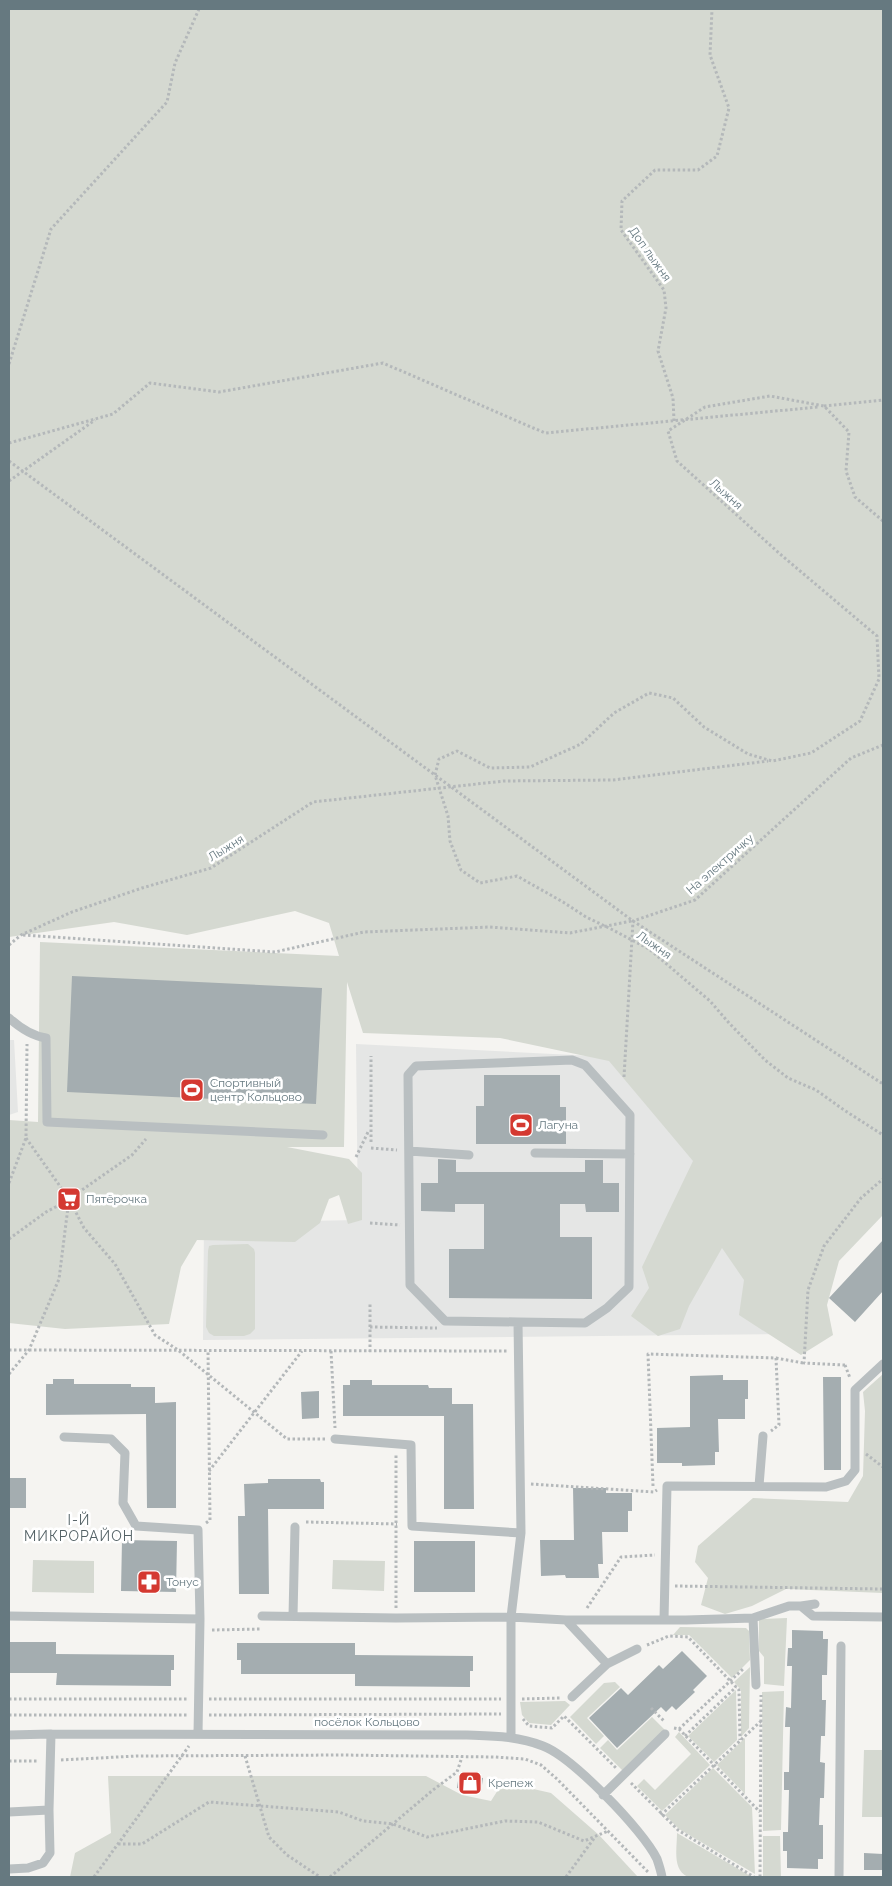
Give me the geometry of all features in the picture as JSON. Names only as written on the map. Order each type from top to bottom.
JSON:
[{"type":"street","points":[[9,1018],[19,1026],[40,1037],[46,1038],[47,1122],[323,1134]]},
{"type":"street","points":[[572,1060],[585,1065],[630,1115],[629,1287],[608,1308],[585,1323],[445,1321],[410,1285],[409,1151],[408,1075],[416,1066],[572,1060]]},
{"type":"street","points":[[409,1151],[470,1156]]},
{"type":"street","points":[[535,1153],[630,1154]]},
{"type":"street","points":[[511,1737],[511,1616],[520,1533],[518,1322]]},
{"type":"street","points":[[664,1620],[667,1486],[826,1487],[846,1481],[855,1470],[855,1390],[883,1364]]},
{"type":"street","points":[[759,1486],[763,1436]]},
{"type":"street","points":[[64,1437],[111,1439],[125,1453],[123,1503],[136,1526],[198,1530],[200,1619],[198,1734]]},
{"type":"street","points":[[335,1439],[410,1445],[412,1526],[520,1533]]},
{"type":"street","points":[[293,1616],[295,1527]]},
{"type":"street","points":[[266,1616],[396,1618],[511,1616],[566,1620],[664,1620],[753,1618],[789,1606],[815,1604]]},
{"type":"street","points":[[800,1606],[813,1616],[883,1617]]},
{"type":"street","points":[[9,1616],[200,1619]]},
{"type":"street","points":[[753,1618],[756,1685]]},
{"type":"street","points":[[566,1620],[607,1664]]},
{"type":"street","points":[[839,1877],[841,1646]]},
{"type":"street","points":[[572,1698],[607,1664],[637,1649]]},
{"type":"street","points":[[9,1868],[28,1868],[43,1863],[50,1853],[51,1734]]},
{"type":"street","points":[[604,1794],[665,1734]]},
{"type":"street","name":"посёлок Кольцово","points":[[9,1735],[457,1735],[511,1737],[544,1746],[578,1769],[604,1794],[640,1835],[656,1859],[662,1877]]},
{"type":"street","points":[[9,1812],[49,1810]]},
{"type":"path","points":[[9,364],[51,229],[167,102],[175,63],[199,9]]},
{"type":"path","name":"Доп лыжня","points":[[674,427],[673,398],[658,351],[666,308],[664,290],[621,230],[622,201],[655,170],[698,170],[717,156],[729,108],[710,55],[712,9]]},
{"type":"path","points":[[9,444],[113,414],[150,383],[219,392],[383,363],[545,434],[883,400]]},
{"type":"path","points":[[674,427],[705,407],[770,396],[824,406],[849,432],[846,471],[855,497],[883,521]]},
{"type":"path","points":[[9,481],[98,418]]},
{"type":"path","name":"Лыжня","points":[[9,946],[21,935],[72,912],[142,888],[211,868],[313,802],[504,781],[613,780],[772,761],[811,753],[860,722],[879,679],[876,636],[780,554],[677,461],[668,431],[674,427]]},
{"type":"path","points":[[9,462],[633,921],[883,1084]]},
{"type":"path","name":"Лыжня","points":[[772,761],[748,754],[704,727],[673,698],[649,693],[614,714],[581,744],[530,767],[490,768],[457,751],[440,759],[435,775],[448,816],[450,841],[461,870],[480,884],[517,876],[586,917],[648,949],[710,1001],[766,1060],[788,1078],[816,1090],[883,1135]]},
{"type":"path","name":"На электричку","points":[[21,935],[275,952],[364,932],[490,926],[570,933],[633,921],[695,900],[851,758],[883,745]]},
{"type":"path","points":[[624,1077],[633,921]]},
{"type":"path","points":[[9,1183],[26,1138],[27,1039]]},
{"type":"path","points":[[370,1142],[371,1056]]},
{"type":"path","points":[[9,1239],[132,1155],[156,1127]]},
{"type":"path","points":[[356,1157],[371,1127]]},
{"type":"path","points":[[26,1138],[69,1199],[84,1228],[115,1264],[155,1335],[178,1350],[287,1439],[335,1439],[331,1351]]},
{"type":"path","points":[[371,1148],[409,1151]]},
{"type":"path","points":[[804,1363],[808,1290],[824,1246],[860,1198],[883,1179]]},
{"type":"path","points":[[9,1374],[29,1350],[59,1279],[69,1199]]},
{"type":"path","points":[[370,1223],[410,1225]]},
{"type":"path","points":[[370,1304],[370,1352]]},
{"type":"path","points":[[9,1350],[519,1351]]},
{"type":"path","points":[[198,1530],[210,1520],[208,1350]]},
{"type":"path","points":[[209,1472],[302,1351]]},
{"type":"path","points":[[654,1492],[648,1354],[776,1358],[816,1366],[844,1366],[855,1390]]},
{"type":"path","points":[[763,1436],[778,1425],[776,1358]]},
{"type":"path","points":[[396,1444],[396,1618]]},
{"type":"path","points":[[855,1448],[883,1467]]},
{"type":"path","points":[[520,1484],[654,1492],[667,1486]]},
{"type":"path","points":[[295,1527],[300,1522],[412,1526]]},
{"type":"path","points":[[580,1619],[621,1557],[665,1555]]},
{"type":"path","points":[[665,1586],[883,1588]]},
{"type":"path","points":[[204,1630],[264,1628],[266,1616]]},
{"type":"path","points":[[637,1649],[669,1636],[688,1637],[739,1690],[740,1740]]},
{"type":"path","points":[[755,1659],[679,1729],[761,1813]]},
{"type":"path","points":[[756,1685],[761,1691],[760,1877]]},
{"type":"path","points":[[685,1736],[736,1687]]},
{"type":"path","points":[[9,1699],[572,1698]]},
{"type":"path","points":[[564,1716],[569,1711]]},
{"type":"path","points":[[9,1715],[512,1714]]},
{"type":"path","points":[[661,1815],[761,1720]]},
{"type":"path","points":[[94,1877],[198,1734]]},
{"type":"path","points":[[9,1761],[50,1761],[92,1757],[182,1756],[525,1759],[541,1765],[608,1831],[651,1877]]},
{"type":"path","points":[[245,1756],[258,1806],[269,1837],[287,1855],[320,1877]]},
{"type":"path","points":[[330,1877],[456,1772],[462,1757]]},
{"type":"path","points":[[118,1844],[142,1844],[209,1802],[339,1812],[363,1821],[393,1824],[427,1836],[505,1821],[538,1822],[584,1841],[608,1831]]},
{"type":"path","points":[[566,1877],[596,1836]]},
{"type":"shaded area","points":[[9,9],[883,9],[883,1215],[839,1261],[827,1305],[833,1335],[801,1355],[739,1315],[744,1280],[722,1248],[689,1306],[680,1329],[658,1336],[631,1316],[649,1288],[642,1267],[693,1161],[609,1061],[500,1038],[363,1033],[347,982],[344,1147],[287,1147],[349,1159],[362,1173],[362,1220],[348,1224],[339,1195],[329,1199],[320,1223],[295,1242],[197,1240],[181,1267],[169,1324],[65,1329],[9,1323],[9,1120],[38,1122],[40,942],[339,956],[329,923],[295,911],[187,935],[114,922],[9,937]]},
{"type":"shaded area","points":[[9,1040],[14,1040],[18,1112],[9,1115]]},
{"type":"shaded area","points":[[356,1044],[794,1066],[794,1334],[203,1340],[204,1223],[358,1220]]},
{"type":"shaded area","points":[[248,1244],[254,1249],[255,1253],[255,1329],[250,1334],[244,1336],[214,1336],[209,1333],[206,1327],[209,1246]]},
{"type":"shaded area","points":[[883,1374],[883,1593],[786,1589],[752,1606],[725,1614],[701,1605],[708,1578],[695,1562],[698,1546],[753,1498],[848,1502],[863,1476],[865,1411],[863,1392]]},
{"type":"shaded area","points":[[33,1560],[94,1561],[94,1593],[32,1592]]},
{"type":"shaded area","points":[[333,1560],[385,1561],[384,1591],[332,1589]]},
{"type":"shaded area","points":[[787,1618],[784,1686],[764,1684],[764,1657],[759,1651],[759,1619]]},
{"type":"shaded area","points":[[680,1627],[746,1628],[749,1631],[750,1660],[732,1678],[689,1635],[673,1635]]},
{"type":"shaded area","points":[[750,1667],[749,1728],[741,1737],[741,1690],[734,1682]]},
{"type":"shaded area","points":[[615,1682],[620,1687],[587,1718],[604,1736],[596,1744],[570,1717],[604,1683]]},
{"type":"shaded area","points":[[736,1690],[737,1740],[714,1762],[688,1736]]},
{"type":"shaded area","points":[[784,1691],[781,1830],[763,1831],[762,1692]]},
{"type":"shaded area","points":[[565,1701],[570,1705],[551,1725],[529,1723],[522,1715],[520,1702]]},
{"type":"shaded area","points":[[652,1717],[665,1730],[623,1771],[600,1748],[608,1740],[617,1750]]},
{"type":"shaded area","points":[[679,1732],[710,1765],[662,1811],[637,1786],[644,1779],[655,1790],[691,1754],[675,1737]]},
{"type":"shaded area","points":[[745,1738],[745,1794],[717,1765]]},
{"type":"shaded area","points":[[864,1750],[883,1750],[883,1817],[862,1817]]},
{"type":"shaded area","points":[[713,1768],[752,1807],[755,1874],[679,1829],[665,1815]]},
{"type":"shaded area","points":[[108,1776],[426,1776],[462,1795],[491,1801],[503,1782],[551,1793],[599,1835],[638,1877],[70,1877],[75,1853],[111,1833]]},
{"type":"shaded area","points":[[677,1833],[752,1877],[688,1877],[683,1874],[677,1864]]},
{"type":"shaded area","points":[[763,1836],[780,1836],[781,1877],[763,1877]]},
{"type":"building","points":[[72,976],[322,988],[316,1104],[67,1092]]},
{"type":"building","name":"Лагуна","points":[[484,1075],[560,1075],[560,1107],[566,1107],[566,1144],[476,1144],[476,1106],[484,1106]]},
{"type":"building","points":[[438,1159],[456,1160],[456,1172],[585,1172],[585,1160],[603,1160],[603,1183],[619,1183],[619,1212],[586,1212],[585,1204],[560,1204],[560,1237],[592,1237],[592,1299],[449,1298],[449,1249],[484,1249],[484,1204],[455,1204],[455,1212],[421,1211],[421,1183],[438,1183]]},
{"type":"building","points":[[883,1240],[883,1291],[855,1322],[829,1298]]},
{"type":"building","points":[[723,1375],[723,1380],[748,1380],[748,1399],[745,1399],[745,1419],[718,1419],[719,1452],[715,1452],[715,1465],[682,1466],[682,1463],[657,1463],[657,1428],[690,1427],[690,1376]]},
{"type":"building","points":[[823,1377],[841,1377],[841,1470],[824,1470]]},
{"type":"building","points":[[53,1379],[74,1379],[74,1384],[131,1384],[131,1387],[155,1387],[155,1403],[176,1402],[176,1508],[147,1508],[146,1414],[46,1415],[46,1384],[53,1384]]},
{"type":"building","points":[[350,1380],[372,1380],[372,1385],[428,1385],[429,1388],[452,1388],[452,1404],[473,1404],[474,1509],[444,1509],[444,1416],[343,1416],[343,1385],[350,1385]]},
{"type":"building","points":[[319,1391],[319,1418],[302,1419],[301,1392]]},
{"type":"building","points":[[9,1478],[26,1478],[26,1508],[9,1508]]},
{"type":"building","points":[[268,1479],[320,1479],[321,1482],[324,1482],[324,1509],[268,1509],[269,1594],[239,1594],[238,1516],[245,1516],[244,1484],[268,1483]]},
{"type":"building","points":[[573,1488],[606,1488],[606,1493],[632,1493],[632,1511],[628,1511],[628,1532],[602,1532],[603,1564],[598,1564],[599,1578],[566,1578],[565,1575],[541,1576],[540,1540],[574,1540]]},
{"type":"building","points":[[122,1540],[177,1541],[176,1592],[121,1591]]},
{"type":"building","points":[[414,1541],[475,1541],[475,1592],[414,1592]]},
{"type":"building","points":[[792,1630],[823,1631],[823,1639],[828,1639],[827,1675],[822,1675],[822,1700],[826,1700],[825,1736],[821,1736],[820,1762],[825,1763],[824,1798],[820,1798],[819,1825],[823,1825],[823,1859],[818,1859],[818,1869],[787,1868],[787,1851],[783,1851],[783,1832],[788,1832],[789,1790],[784,1790],[784,1772],[789,1772],[790,1727],[785,1727],[786,1707],[791,1708],[792,1666],[787,1666],[788,1648],[792,1648]]},
{"type":"building","points":[[9,1642],[56,1642],[56,1654],[174,1655],[174,1670],[171,1670],[171,1686],[56,1685],[57,1673],[9,1673]]},
{"type":"building","points":[[237,1643],[355,1643],[355,1655],[473,1656],[473,1671],[470,1671],[470,1687],[355,1686],[355,1674],[241,1674],[241,1660],[237,1660]]},
{"type":"building","points":[[682,1651],[707,1676],[693,1690],[695,1692],[676,1710],[672,1706],[666,1712],[661,1707],[617,1748],[589,1718],[621,1688],[628,1695],[659,1665],[663,1669]]},
{"type":"building","name":"Крепеж","points":[[459,1774],[483,1778],[481,1792],[457,1788]]},
{"type":"building","points":[[864,1853],[883,1854],[883,1870],[864,1870]]},
{"type":"place","name":"Спортивный центр Кольцово","points":[[192,1090]]},
{"type":"place","name":"Лагуна","points":[[521,1125]]},
{"type":"place","name":"Пятёрочка","points":[[69,1199]]},
{"type":"place","name":"Тонус","points":[[149,1582]]},
{"type":"place","name":"Крепеж","points":[[470,1783]]},
{"type":"district","name":"I-Й МИКРОРАЙОН","points":[[79,1528]]}]
